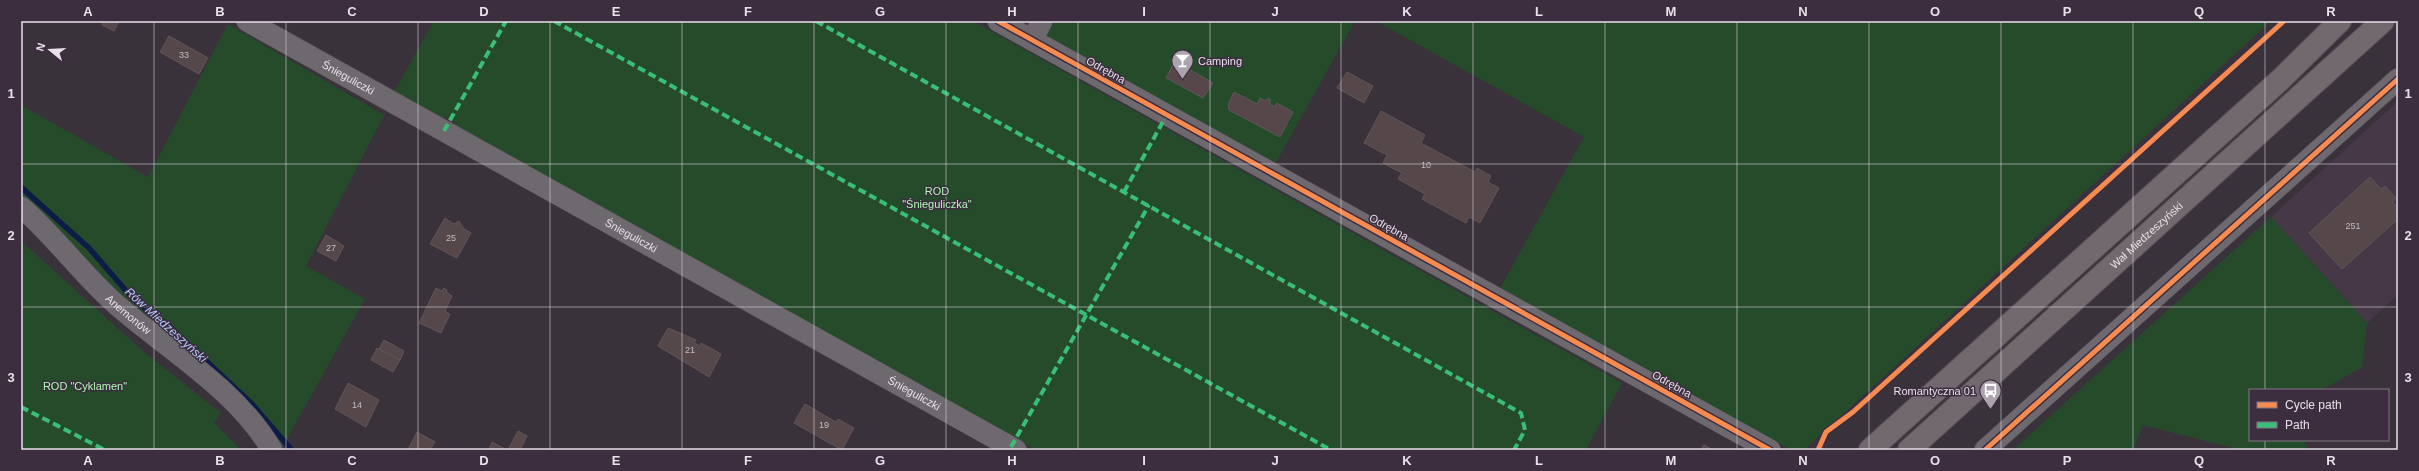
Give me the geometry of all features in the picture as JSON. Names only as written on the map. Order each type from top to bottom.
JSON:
[{"type":"main road","points":[[1870,450],[2274,85],[2340,21]]},
{"type":"main road","name":"Wał Miedzeszyński","points":[[1909,450],[2383,21]]},
{"type":"street","name":"Śnieguliczki","points":[[247,21],[1016,450]]},
{"type":"street","name":"Odrębna","points":[[998,21],[1770,450]]},
{"type":"street","points":[[1032,40],[1042,21]]},
{"type":"street","points":[[1985,450],[2398,79]]},
{"type":"street","name":"Anemonów","points":[[21,207],[118,306],[199,370],[258,426],[272,450]]},
{"type":"shaded area","points":[[2398,101],[2398,295],[2367,323],[2271,217]]},
{"type":"green space","name":"ROD \"Śnieguliczka\"","points":[[434,21],[973,21],[1622,383],[1586,450],[1036,450],[455,127],[454,121],[446,117],[441,119],[394,92]]},
{"type":"green space","points":[[1054,21],[1355,21],[1275,164],[1045,36]]},
{"type":"green space","points":[[1376,21],[2271,21],[1804,450],[1787,448],[1499,290],[1584,137]]},
{"type":"green space","points":[[228,24],[384,115],[306,266],[365,299],[283,446],[263,419],[121,301],[21,195],[21,105],[148,177]]},
{"type":"green space","points":[[2271,217],[2367,323],[2362,367],[2324,389],[2249,389],[2249,441],[2304,441],[2308,450],[2241,450],[2143,425],[2133,450],[2013,450]]},
{"type":"green space","name":"ROD \"Cyklamen\"","points":[[21,241],[144,352],[221,413],[214,423],[241,450],[21,450]]},
{"type":"building","points":[[104,21],[119,21],[114,31],[102,25]]},
{"type":"building","points":[[169,36],[208,58],[199,74],[160,52]]},
{"type":"building","points":[[1175,61],[1213,83],[1203,98],[1166,78]]},
{"type":"building","points":[[1347,72],[1373,86],[1364,103],[1337,88]]},
{"type":"building","points":[[1234,92],[1257,104],[1260,98],[1266,101],[1268,98],[1271,100],[1269,103],[1275,107],[1277,103],[1293,112],[1280,137],[1229,110],[1228,105]]},
{"type":"building","points":[[1381,111],[1425,135],[1421,143],[1475,172],[1477,168],[1491,176],[1488,182],[1499,188],[1480,223],[1469,217],[1466,223],[1422,199],[1425,194],[1398,179],[1402,173],[1383,163],[1387,155],[1364,143]]},
{"type":"building","points":[[2370,177],[2381,189],[2385,186],[2396,198],[2392,202],[2398,208],[2398,219],[2342,269],[2309,233]]},
{"type":"building","points":[[445,218],[454,224],[459,221],[464,229],[471,233],[457,258],[430,244]]},
{"type":"building","points":[[326,235],[344,246],[336,261],[317,251]]},
{"type":"building","points":[[436,288],[442,291],[444,288],[447,290],[446,292],[452,296],[445,311],[450,314],[441,333],[419,323]]},
{"type":"building","points":[[668,328],[696,340],[694,343],[700,346],[701,343],[721,354],[709,377],[658,346]]},
{"type":"building","points":[[384,340],[404,351],[400,360],[379,349]]},
{"type":"building","points":[[377,348],[400,360],[393,372],[371,360]]},
{"type":"building","points":[[348,383],[379,400],[366,427],[335,409]]},
{"type":"building","points":[[805,404],[836,422],[838,419],[854,428],[842,450],[794,423]]},
{"type":"building","points":[[518,431],[527,436],[520,450],[508,450]]},
{"type":"building","points":[[417,432],[435,442],[430,450],[413,450],[409,448]]},
{"type":"building","points":[[492,442],[507,450],[489,450]]},
{"type":"building","points":[[1704,445],[1713,450],[1701,450]]},
{"type":"waterway","name":"Rów Miedzeszyński","points":[[21,187],[89,248],[134,300],[169,326],[251,403],[291,449]]},
{"type":"marked path","points":[[444,131],[506,21]]},
{"type":"marked path","points":[[554,21],[1331,450]]},
{"type":"marked path","points":[[816,21],[1521,413],[1525,430],[1514,450]]},
{"type":"marked path","points":[[1124,192],[1170,109]]},
{"type":"marked path","points":[[1011,447],[1149,205]]},
{"type":"marked path","points":[[21,407],[105,450]]},
{"type":"cycle path","points":[[998,21],[1770,450]]},
{"type":"cycle path","points":[[1818,450],[1826,432],[1853,412],[2284,21]]},
{"type":"cycle path","points":[[1985,450],[2398,79]]},
{"type":"place","name":"Camping","points":[[1182,80]]},
{"type":"place","name":"Romantyczna 01","points":[[1991,410]]}]
